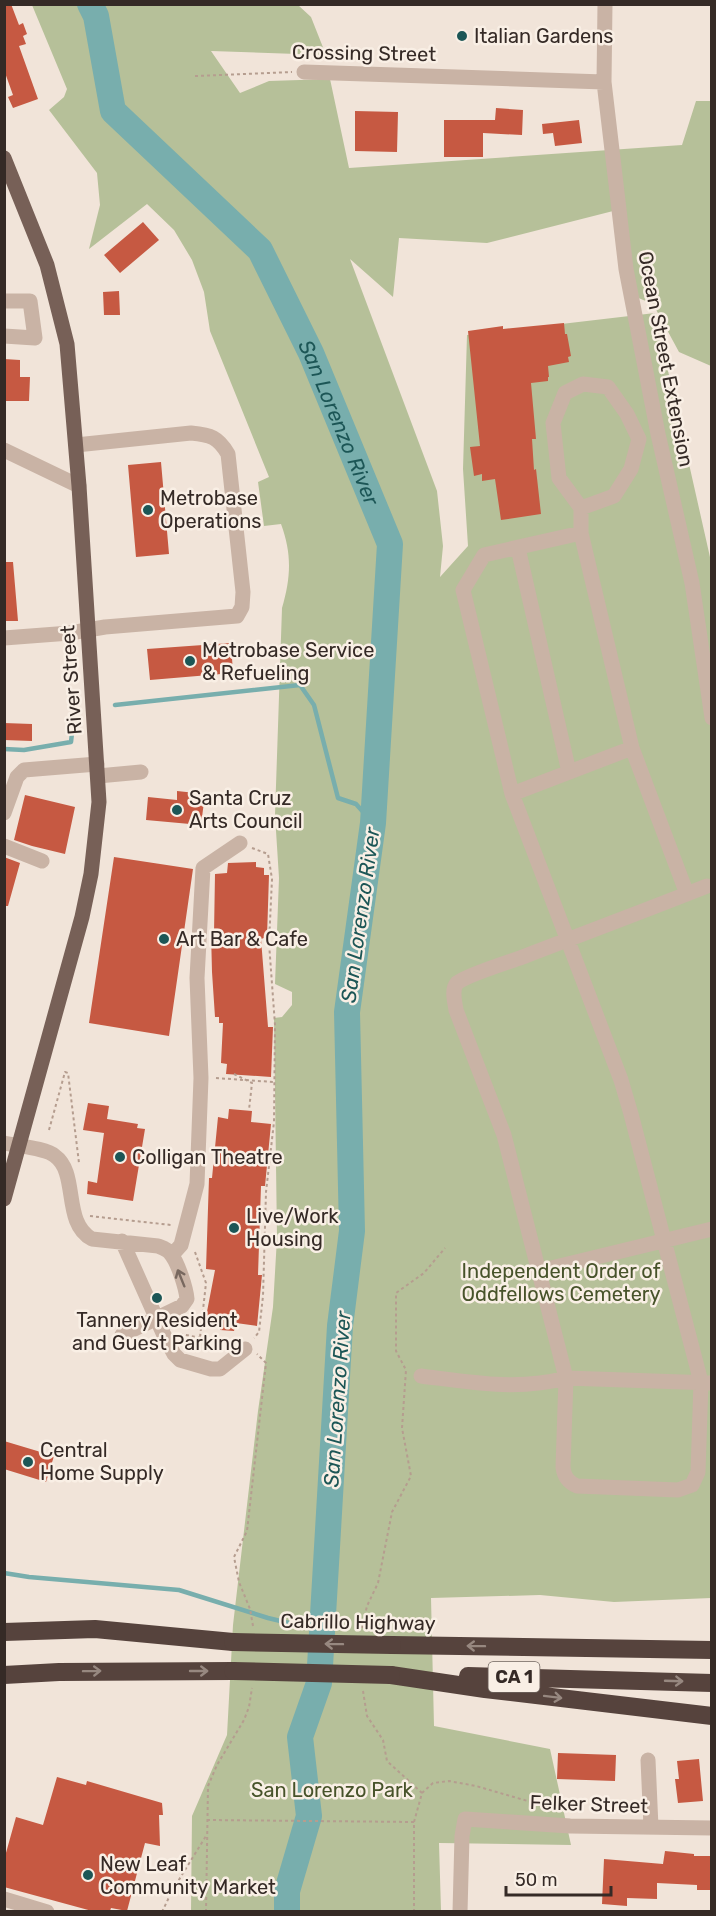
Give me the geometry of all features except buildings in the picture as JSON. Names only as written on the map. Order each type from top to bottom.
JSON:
[{"type":"highway","points":[[4,1624],[35,1630]]},
{"type":"highway","name":"Cabrillo Highway","points":[[4,1632],[103,1629],[233,1642],[711,1650]]},
{"type":"highway","points":[[535,1647],[711,1637]]},
{"type":"highway","name":"CA 1","points":[[4,1675],[70,1672],[233,1671],[711,1683]]},
{"type":"highway","points":[[392,1675],[485,1689],[711,1716]]},
{"type":"main road","name":"River Street","points":[[4,158],[10,184],[47,265],[67,344],[79,486],[99,802],[92,874],[82,917],[4,1199]]},
{"type":"street","name":"Ocean Street Extension","points":[[605,4],[604,82],[626,269],[658,434],[707,648],[711,718]]},
{"type":"street","name":"Crossing Street","points":[[304,72],[604,82]]},
{"type":"street","points":[[4,301],[30,301],[35,338],[4,336]]},
{"type":"street","points":[[581,508],[614,496],[631,469],[639,439],[627,414],[609,387],[583,384],[565,393],[553,423],[559,478],[581,508],[581,533],[632,748],[687,894]]},
{"type":"street","points":[[4,638],[237,616],[242,608],[243,592],[228,454],[222,442],[208,434],[191,433],[76,445]]},
{"type":"street","points":[[4,450],[79,486]]},
{"type":"street","points":[[581,533],[484,555],[463,591],[512,794],[567,940],[621,1080],[663,1240],[706,1383],[697,1476],[688,1487],[678,1490],[582,1487],[568,1481],[563,1467],[566,1378],[504,1135],[456,1010],[454,991],[457,983],[480,972],[567,940],[707,886]]},
{"type":"street","points":[[518,548],[569,772]]},
{"type":"street","points":[[512,794],[632,748]]},
{"type":"street","points":[[4,813],[17,777],[24,770],[141,772]]},
{"type":"street","points":[[172,1255],[181,1245],[197,1184],[201,1077],[198,978],[204,868],[240,843]]},
{"type":"street","points":[[4,846],[42,861]]},
{"type":"street","points":[[4,1143],[51,1153],[61,1161],[77,1226],[81,1233],[92,1239],[158,1246],[166,1249],[172,1255],[187,1291],[187,1299],[182,1306],[122,1335]]},
{"type":"street","points":[[538,1271],[711,1229]]},
{"type":"street","points":[[122,1241],[174,1354],[180,1359],[211,1369],[220,1369],[252,1346]]},
{"type":"street","points":[[421,1376],[515,1385],[566,1378],[706,1383]]},
{"type":"street","points":[[648,1760],[651,1827]]},
{"type":"street","name":"Felker Street","points":[[460,1911],[462,1836],[465,1819],[570,1826],[711,1828]]},
{"type":"street","points":[[4,1899],[46,1911]]},
{"type":"path","name":"Crossing Street","points":[[195,76],[304,72]]},
{"type":"path","points":[[240,843],[268,854],[272,879],[269,943],[275,1025],[274,1122],[266,1192],[263,1296],[259,1332],[252,1346],[266,1363],[247,1531],[234,1557],[239,1582],[250,1609],[253,1636]]},
{"type":"path","points":[[49,1130],[65,1072],[68,1073],[79,1168]]},
{"type":"path","points":[[234,1074],[252,1083],[249,1110]]},
{"type":"path","points":[[201,1077],[274,1082]]},
{"type":"path","points":[[362,1629],[367,1606],[378,1583],[392,1512],[411,1476],[402,1428],[406,1370],[396,1352],[396,1293],[424,1273],[445,1248]]},
{"type":"path","points":[[206,1911],[208,1786],[217,1765],[244,1720],[249,1707],[252,1681]]},
{"type":"path","points":[[363,1684],[367,1716],[383,1740],[387,1761],[422,1793]]},
{"type":"path","points":[[414,1911],[414,1822],[422,1793],[432,1783],[449,1781],[476,1786],[518,1797],[538,1804],[546,1810]]},
{"type":"path","points":[[207,1820],[414,1822]]},
{"type":"path","points":[[162,1911],[207,1835]]},
{"type":"green space","points":[[32,5],[298,5],[311,17],[326,55],[211,51],[240,93],[269,81],[330,79],[349,168],[682,145],[696,101],[711,101],[711,366],[679,352],[653,304],[636,297],[621,209],[487,243],[399,238],[393,297],[350,259],[437,491],[443,546],[440,577],[468,546],[463,469],[467,335],[655,313],[712,566],[711,1598],[614,1602],[540,1595],[431,1598],[434,1726],[550,1749],[571,1845],[439,1843],[441,1911],[191,1911],[192,1816],[227,1735],[233,1625],[258,1411],[273,1307],[277,1238],[274,1018],[282,1017],[292,1005],[292,992],[275,984],[279,878],[275,815],[282,608],[289,576],[289,556],[281,524],[264,526],[258,482],[269,477],[210,331],[204,292],[192,260],[174,230],[147,204],[89,249],[100,205],[97,173],[49,110],[64,97],[67,89]]},
{"type":"waterway","name":"San Lorenzo River","points":[[90,4],[96,16],[113,111],[260,250],[311,353],[390,544],[373,823],[347,1012],[352,1231],[340,1326],[319,1683],[300,1737],[309,1816],[287,1891],[287,1912]]},
{"type":"waterway","points":[[115,705],[300,685],[314,705],[338,798],[356,804],[373,823]]},
{"type":"waterway","points":[[4,749],[24,750],[71,742],[74,715]]},
{"type":"waterway","points":[[4,1573],[179,1590],[268,1618],[322,1631]]},
{"type":"place","name":"Italian Gardens","points":[[462,36]]},
{"type":"place","name":"Metrobase Operations","points":[[148,510]]},
{"type":"place","name":"Metrobase Service & Refueling","points":[[190,661]]},
{"type":"place","name":"Santa Cruz Arts Council","points":[[177,810]]},
{"type":"place","name":"Art Bar & Cafe","points":[[164,939]]},
{"type":"place","name":"Colligan Theatre","points":[[120,1157]]},
{"type":"place","name":"Live/Work Housing","points":[[234,1228]]},
{"type":"place","name":"Tannery Resident and Guest Parking","points":[[157,1298]]},
{"type":"place","name":"Central Home Supply","points":[[28,1462]]},
{"type":"place","name":"New Leaf Community Market","points":[[88,1875]]},
{"type":"park label","name":"Independent Order of Oddfellows Cemetery","points":[[561,1282]]},
{"type":"park label","name":"San Lorenzo Park","points":[[332,1790]]}]
